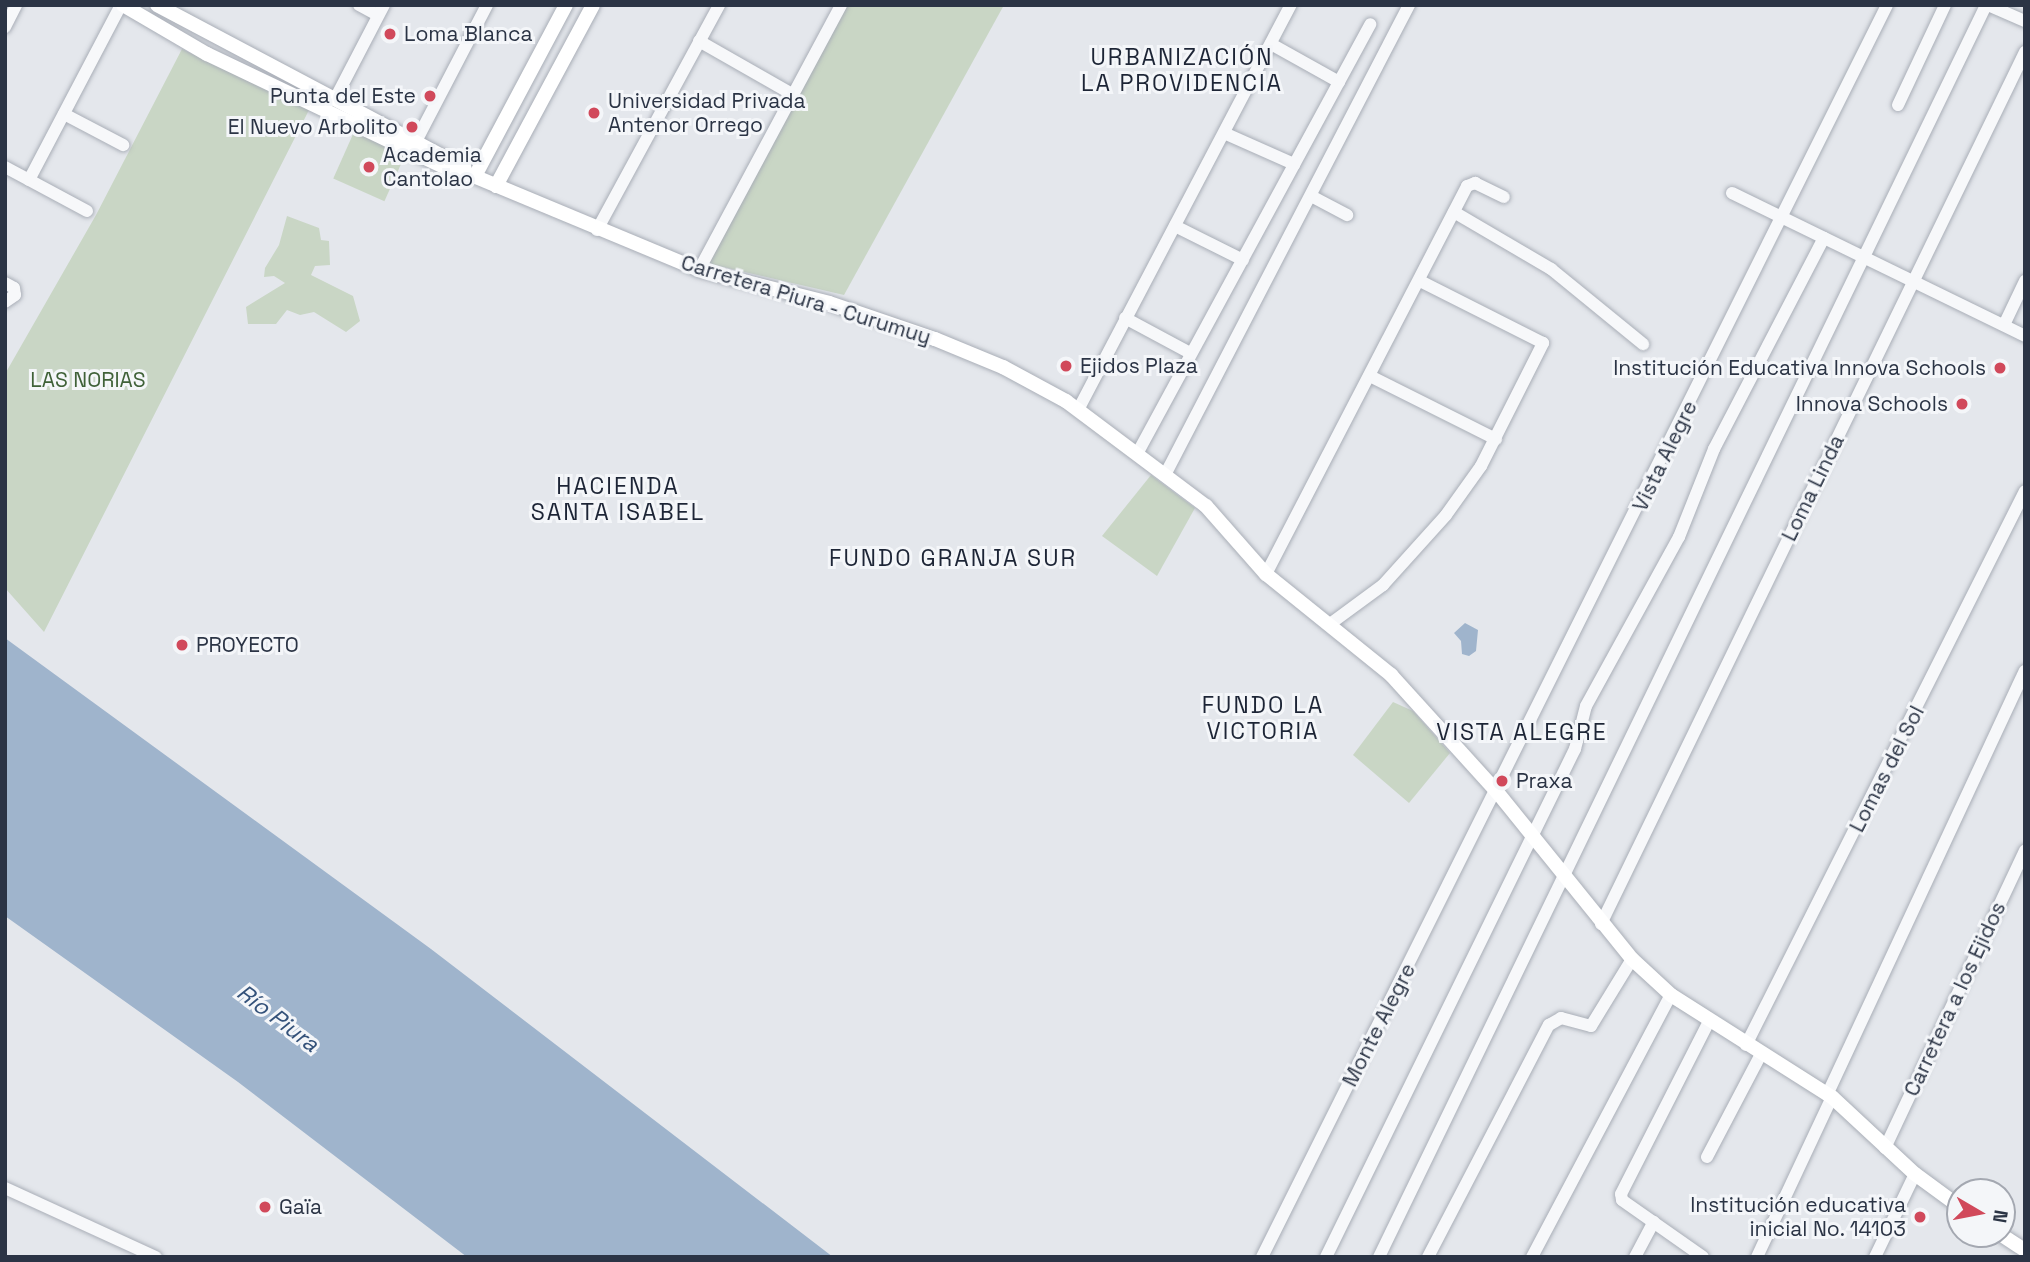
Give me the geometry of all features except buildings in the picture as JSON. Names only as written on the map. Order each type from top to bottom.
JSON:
[{"type":"main road","points":[[122,5],[207,54],[413,147]]},
{"type":"main road","points":[[157,5],[335,99],[413,147]]},
{"type":"main road","points":[[468,173],[566,5]]},
{"type":"main road","points":[[496,186],[593,5]]},
{"type":"main road","name":"Carretera Piura - Curumuy","points":[[413,147],[597,230],[699,270],[829,303],[935,339],[1015,373],[1078,410],[1206,506],[1266,573],[1391,675],[1498,793],[1564,879],[1632,959],[1671,995],[1829,1096],[1915,1174],[1946,1197]]},
{"type":"street","points":[[5,27],[16,5]]},
{"type":"street","points":[[29,180],[122,5]]},
{"type":"street","points":[[335,99],[381,10],[359,5]]},
{"type":"street","points":[[413,147],[487,5]]},
{"type":"street","points":[[597,230],[719,5]]},
{"type":"street","points":[[699,270],[841,5]]},
{"type":"street","points":[[1078,410],[1291,5]]},
{"type":"street","points":[[1165,475],[1409,5]]},
{"type":"street","name":"Vista Alegre","points":[[1498,793],[1887,5]]},
{"type":"street","points":[[1898,106],[1945,5]]},
{"type":"street","points":[[1379,1257],[1987,5],[2025,21]]},
{"type":"street","points":[[1137,454],[1370,24]]},
{"type":"street","points":[[699,41],[792,94]]},
{"type":"street","points":[[1270,44],[1339,82]]},
{"type":"street","name":"Loma Linda","points":[[1601,923],[2025,52]]},
{"type":"street","points":[[64,114],[123,145]]},
{"type":"street","points":[[1224,133],[1294,164]]},
{"type":"street","points":[[5,167],[86,211]]},
{"type":"street","points":[[1266,573],[1470,183],[1504,197]]},
{"type":"street","points":[[1732,193],[2025,336]]},
{"type":"street","points":[[1311,196],[1347,215]]},
{"type":"street","points":[[1454,212],[1551,269],[1643,344]]},
{"type":"street","points":[[1175,226],[1242,260]]},
{"type":"street","points":[[1326,1257],[1531,833],[1575,749],[1586,706],[1679,537],[1714,449],[1824,239]]},
{"type":"street","points":[[1330,624],[1382,585],[1420,546],[1496,439],[1543,343],[1420,281]]},
{"type":"street","points":[[2004,325],[2025,281]]},
{"type":"street","points":[[5,284],[14,288],[15,295],[5,302]]},
{"type":"street","points":[[1125,317],[1190,353]]},
{"type":"street","points":[[1370,376],[1496,439]]},
{"type":"street","name":"Lomas del Sol","points":[[1746,1045],[2025,491]]},
{"type":"street","points":[[1758,1257],[1829,1096],[2025,671]]},
{"type":"street","name":"Monte Alegre","points":[[1262,1257],[1498,793]]},
{"type":"street","name":"Carretera a los Ejidos","points":[[1885,1148],[2025,850]]},
{"type":"street","points":[[1428,1257],[1549,1025],[1560,1018],[1591,1026],[1632,959]]},
{"type":"street","points":[[1531,1257],[1671,995]]},
{"type":"street","points":[[1703,1257],[1622,1200],[1621,1191],[1709,1021]]},
{"type":"street","points":[[1707,1157],[1761,1054]]},
{"type":"street","points":[[1875,1257],[1915,1174]]},
{"type":"street","points":[[5,1188],[156,1257]]},
{"type":"street","points":[[1635,1257],[1654,1222]]},
{"type":"green space","points":[[845,5],[1004,5],[844,295],[706,263]]},
{"type":"green space","name":"LAS NORIAS","points":[[182,49],[309,110],[44,632],[5,588],[5,374],[96,215]]},
{"type":"green space","name":"Academia Cantolao","points":[[354,132],[405,155],[384,201],[333,179]]},
{"type":"green space","points":[[287,216],[319,228],[321,240],[329,241],[330,265],[315,266],[311,275],[353,296],[360,321],[346,332],[314,312],[300,315],[287,310],[276,324],[248,324],[246,307],[285,283],[274,276],[264,277],[265,268],[279,245]]},
{"type":"green space","points":[[1151,475],[1195,508],[1157,576],[1102,536]]},
{"type":"green space","points":[[1393,702],[1413,711],[1450,753],[1409,803],[1353,755]]},
{"type":"water","points":[[1465,623],[1478,630],[1476,651],[1469,656],[1462,654],[1461,641],[1454,633]]},
{"type":"water","name":"Río Piura","points":[[5,638],[431,949],[833,1257],[467,1257],[238,1082],[5,916]]},
{"type":"place","name":"Loma Blanca","points":[[390,34]]},
{"type":"place","name":"Punta del Este","points":[[430,96]]},
{"type":"place","name":"Universidad Privada Antenor Orrego","points":[[594,113]]},
{"type":"place","name":"El Nuevo Arbolito","points":[[412,127]]},
{"type":"place","name":"Academia Cantolao","points":[[369,167]]},
{"type":"place","name":"Ejidos Plaza","points":[[1066,366]]},
{"type":"place","name":"Institución Educativa Innova Schools","points":[[2000,368]]},
{"type":"place","name":"Innova Schools","points":[[1962,404]]},
{"type":"place","name":"PROYECTO","points":[[182,645]]},
{"type":"place","name":"Praxa","points":[[1502,781]]},
{"type":"place","name":"Gaïa","points":[[265,1207]]},
{"type":"place","name":"Institución educativa inicial No. 14103","points":[[1920,1217]]},
{"type":"district","name":"URBANIZACIÓN LA PROVIDENCIA","points":[[1182,70]]},
{"type":"district","name":"HACIENDA SANTA ISABEL","points":[[618,499]]},
{"type":"district","name":"FUNDO GRANJA SUR","points":[[953,558]]},
{"type":"district","name":"FUNDO LA VICTORIA","points":[[1263,718]]},
{"type":"district","name":"VISTA ALEGRE","points":[[1522,732]]}]
